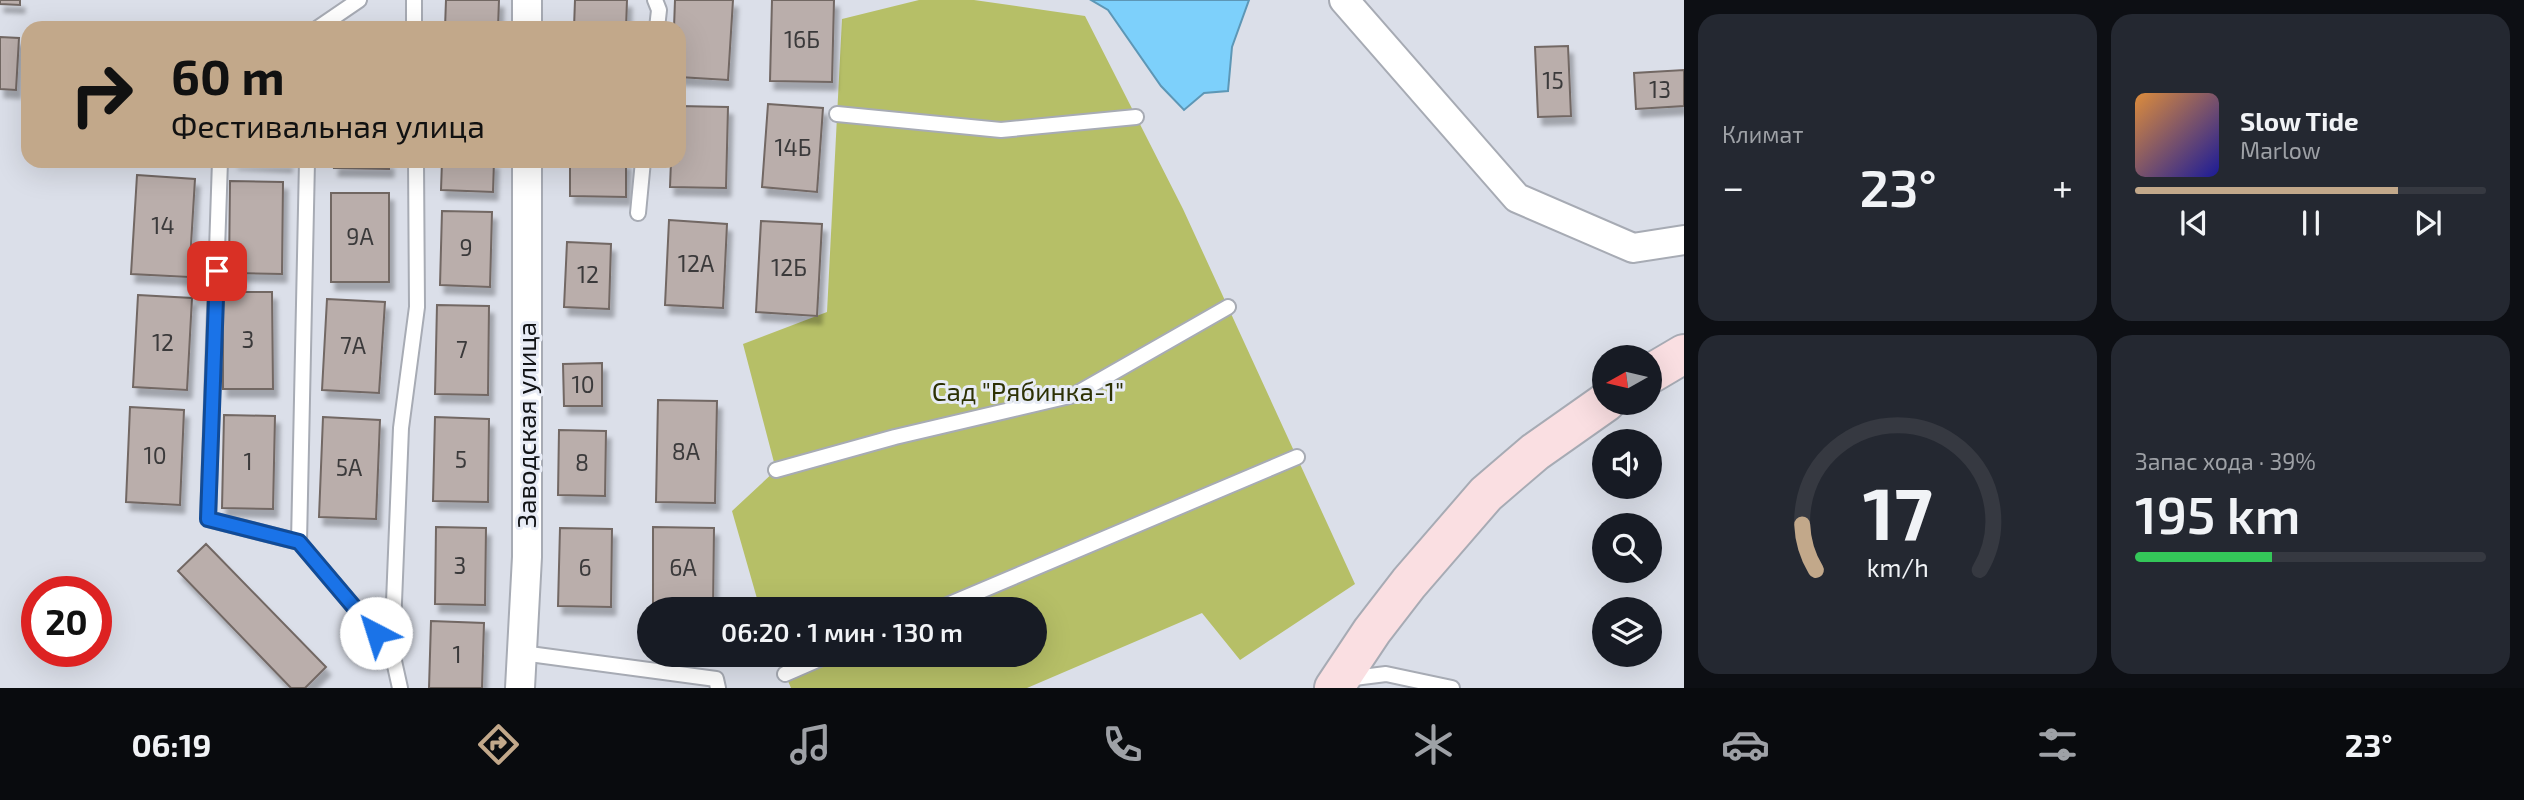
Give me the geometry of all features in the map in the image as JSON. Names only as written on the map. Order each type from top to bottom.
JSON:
[{"type":"street","points":[[527,0],[527,21]]},
{"type":"street","points":[[1344,0],[1517,198],[1633,248],[1684,240]]},
{"type":"street","name":"Заводская улица","points":[[520,688],[527,556],[527,168]]},
{"type":"street","points":[[1662,367],[1684,354]]},
{"type":"street","points":[[1336,684],[1409,583],[1486,494],[1535,452],[1592,412]]},
{"type":"lane","points":[[328,21],[359,0]]},
{"type":"lane","points":[[414,0],[414,21]]},
{"type":"lane","points":[[655,0],[659,10],[658,21]]},
{"type":"lane","points":[[837,114],[1001,130],[1136,117]]},
{"type":"lane","points":[[220,168],[208,519],[299,542],[392,652]]},
{"type":"lane","points":[[299,542],[307,168]]},
{"type":"lane","points":[[400,688],[392,652],[401,428],[417,307],[416,168]]},
{"type":"lane","points":[[638,213],[642,168]]},
{"type":"lane","points":[[776,470],[895,437],[1074,395],[1228,307]]},
{"type":"lane","points":[[966,597],[1297,457]]},
{"type":"lane","points":[[522,653],[716,679],[718,688]]},
{"type":"lane","points":[[785,674],[801,667]]},
{"type":"lane","points":[[1336,684],[1386,674],[1452,688]]},
{"type":"green space","name":"Сад \"Рябинка-1\"","points":[[919,0],[974,0],[1085,16],[1183,209],[1355,584],[1240,660],[1202,613],[1027,688],[791,688],[782,667],[1047,667],[1047,597],[757,597],[732,511],[776,470],[743,344],[827,312],[842,19]]},
{"type":"water","points":[[1091,0],[1249,0],[1232,47],[1228,91],[1204,93],[1184,110],[1161,86],[1108,10]]},
{"type":"building","points":[[0,0],[20,0],[20,5],[0,4]]},
{"type":"building","points":[[446,0],[499,0],[498,21],[445,21]]},
{"type":"building","points":[[575,0],[627,0],[626,21],[574,21]]},
{"type":"building","points":[[675,0],[733,0],[728,80],[686,77],[686,21],[674,21]]},
{"type":"building","points":[[772,0],[834,0],[832,82],[770,81]]},
{"type":"building","points":[[0,37],[19,38],[16,90],[0,89]]},
{"type":"building","points":[[1568,46],[1571,116],[1538,117],[1535,47]]},
{"type":"building","points":[[1684,70],[1684,106],[1636,109],[1634,73]]},
{"type":"building","points":[[768,104],[823,108],[817,192],[762,187]]},
{"type":"building","points":[[686,106],[728,107],[726,188],[670,187],[671,168],[686,168]]},
{"type":"building","points":[[442,168],[494,168],[493,192],[441,190]]},
{"type":"building","points":[[570,168],[626,168],[626,197],[570,196]]},
{"type":"building","points":[[137,175],[195,179],[189,277],[131,274]]},
{"type":"building","points":[[230,181],[283,182],[282,274],[229,273]]},
{"type":"building","points":[[331,193],[389,193],[389,282],[331,282]]},
{"type":"building","points":[[442,211],[492,212],[490,287],[440,285]]},
{"type":"building","points":[[669,220],[727,224],[723,308],[665,305]]},
{"type":"building","points":[[761,221],[822,224],[817,316],[756,312]]},
{"type":"building","points":[[567,242],[611,244],[609,309],[564,307]]},
{"type":"building","points":[[223,292],[272,292],[273,389],[223,389]]},
{"type":"building","points":[[138,295],[192,298],[187,390],[133,387]]},
{"type":"building","points":[[327,299],[385,302],[379,393],[322,390]]},
{"type":"building","points":[[437,305],[489,306],[488,395],[435,394]]},
{"type":"building","points":[[602,363],[602,406],[564,406],[563,364]]},
{"type":"building","points":[[658,400],[717,401],[715,503],[656,502]]},
{"type":"building","points":[[130,407],[184,410],[180,505],[126,502]]},
{"type":"building","points":[[224,415],[275,416],[273,509],[222,508]]},
{"type":"building","points":[[323,417],[380,420],[376,519],[319,517]]},
{"type":"building","points":[[435,417],[489,419],[488,502],[433,501]]},
{"type":"building","points":[[559,430],[606,431],[605,496],[558,495]]},
{"type":"building","points":[[436,527],[486,528],[485,605],[435,604]]},
{"type":"building","points":[[653,527],[714,528],[713,597],[653,597]]},
{"type":"building","points":[[560,528],[612,529],[611,607],[558,606]]},
{"type":"building","points":[[206,544],[326,667],[305,688],[291,688],[178,571]]},
{"type":"building","points":[[431,621],[484,623],[482,688],[429,688]]},
{"type":"route","points":[[217,271],[208,519],[299,542],[376,633]]}]
